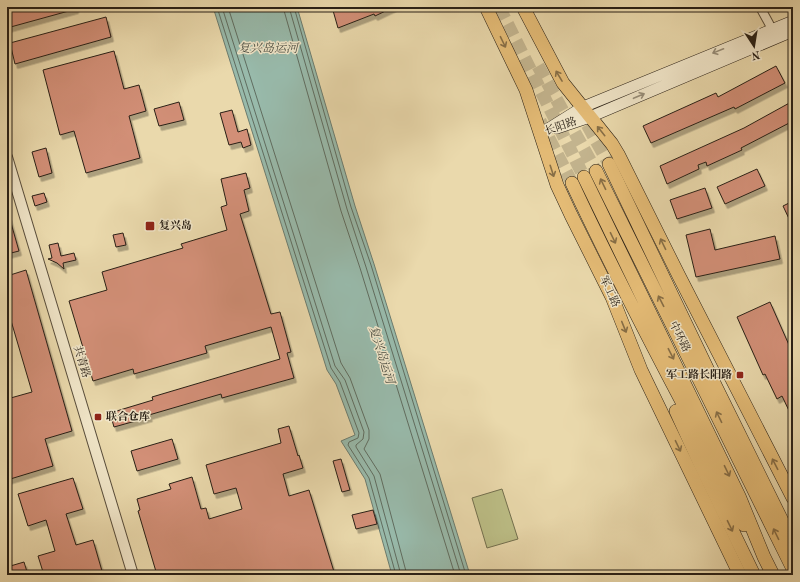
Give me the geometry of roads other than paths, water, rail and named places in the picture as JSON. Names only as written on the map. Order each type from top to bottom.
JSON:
[{"type":"main road","name":"军工路","points":[[486,7],[526,90],[563,199],[612,297],[641,370],[740,575]]},
{"type":"main road","points":[[523,7],[563,83],[618,154],[793,498]]},
{"type":"main road","name":"长阳路","points":[[540,134],[586,112],[793,21]]},
{"type":"main road","name":"长阳路","points":[[586,112],[793,31]]},
{"type":"main road","points":[[609,164],[793,543]]},
{"type":"main road","name":"中环路","points":[[596,171],[793,569]]},
{"type":"main road","name":"中环路","points":[[584,177],[739,496],[773,575]]},
{"type":"main road","points":[[572,183],[729,500],[764,557]]},
{"type":"main road","points":[[647,337],[673,404],[754,575]]},
{"type":"main road","points":[[716,387],[793,523]]},
{"type":"street","points":[[760,7],[772,29]]},
{"type":"street","name":"共青路","points":[[7,157],[133,575]]},
{"type":"water","name":"复兴岛运河","points":[[213,7],[297,7],[355,206],[470,575],[392,575],[365,479],[341,441],[355,435],[336,384],[327,370]]},
{"type":"tunnel","points":[[499,7],[584,177]]},
{"type":"tunnel","points":[[538,66],[596,171]]},
{"type":"tunnel","points":[[578,108],[609,164]]},
{"type":"tunnel","points":[[540,121],[572,183]]},
{"type":"place","name":"复兴岛","points":[[150,226]]},
{"type":"place","name":"军工路长阳路","points":[[740,375]]},
{"type":"place","name":"联合仓库","points":[[98,417]]}]
